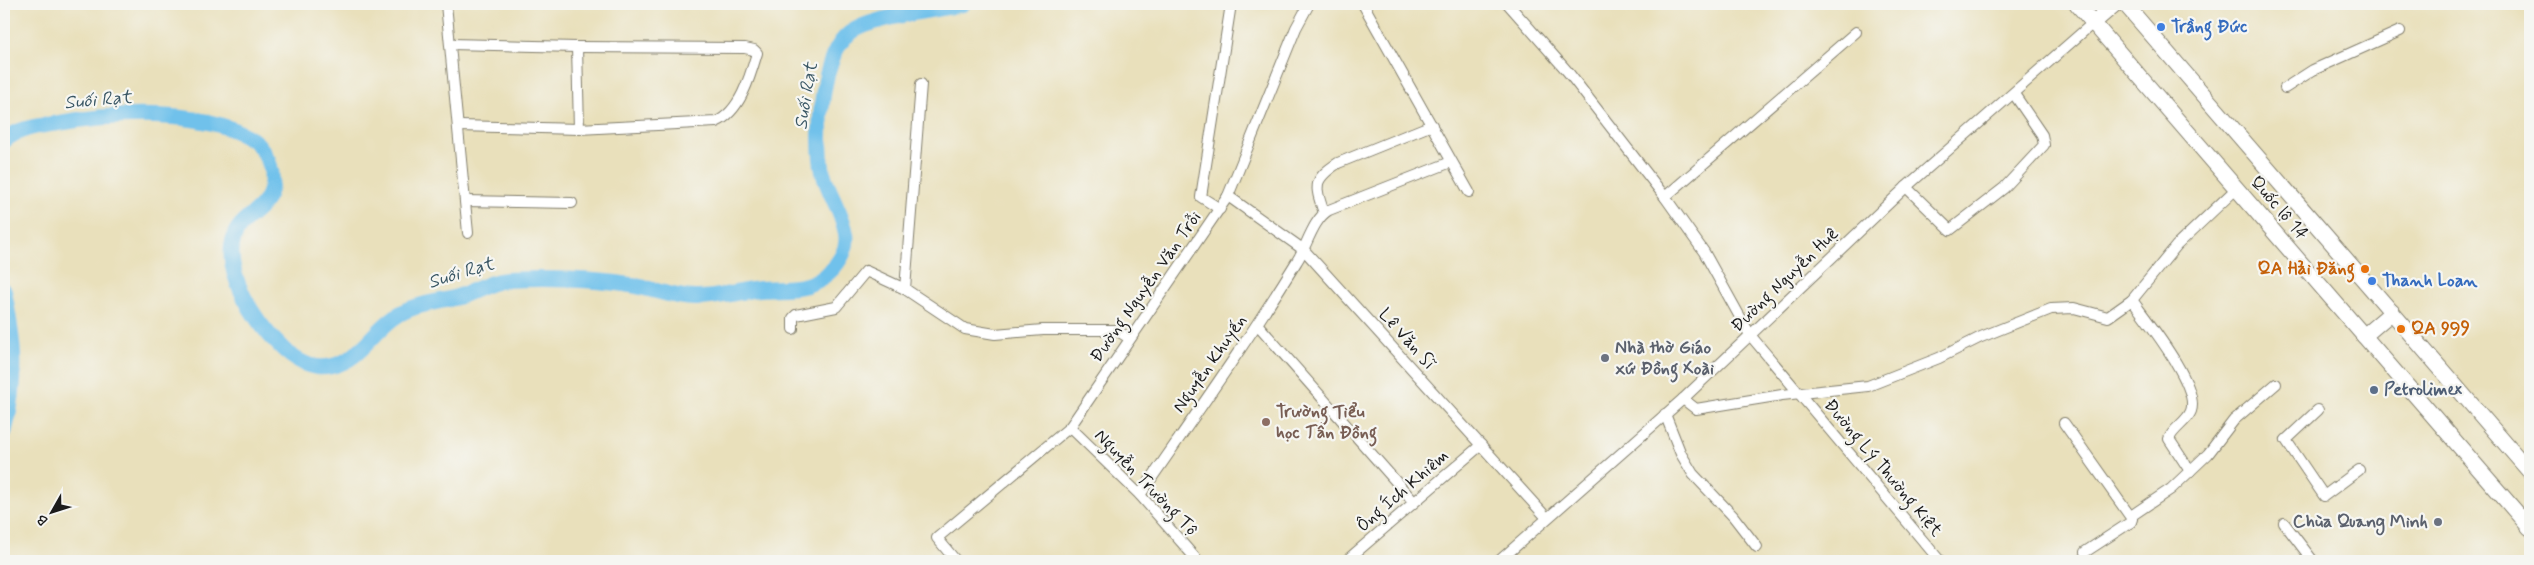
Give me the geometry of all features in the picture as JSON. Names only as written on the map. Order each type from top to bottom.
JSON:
[{"type":"highway","name":"Quốc lộ 14","points":[[2077,4],[2530,528]]},
{"type":"highway","points":[[2093,23],[2115,4]]},
{"type":"highway","name":"Quốc lộ 14","points":[[2125,4],[2530,472]]},
{"type":"highway","points":[[2364,336],[2392,312]]},
{"type":"street","points":[[446,4],[468,233]]},
{"type":"street","points":[[1220,209],[1201,197],[1232,4]]},
{"type":"street","name":"Đường Nguyễn Văn Trỗi","points":[[956,561],[937,538],[1070,427],[1129,338],[1220,209],[1228,196],[1296,28],[1309,4]]},
{"type":"street","points":[[1363,4],[1469,192]]},
{"type":"street","name":"Đường Lý Thường Kiệt","points":[[1508,4],[1568,72],[1665,197],[1704,252],[1750,335],[1802,394],[1940,561]]},
{"type":"street","name":"Đường Nguyễn Huệ","points":[[1499,561],[1508,558],[1547,518],[1683,399],[1906,186],[2014,94],[2093,23]]},
{"type":"street","points":[[2285,88],[2313,70],[2400,31]]},
{"type":"street","points":[[1665,197],[1856,32]]},
{"type":"street","points":[[450,44],[577,48],[745,48],[754,50],[757,53],[742,94],[728,115],[716,122],[580,129],[459,126]]},
{"type":"street","points":[[577,48],[580,129]]},
{"type":"street","points":[[905,290],[921,84]]},
{"type":"street","points":[[1906,186],[1950,230],[2004,188],[2044,146],[2042,134],[2014,94]]},
{"type":"street","points":[[1432,125],[1338,163],[1328,170],[1321,176],[1316,189],[1324,213],[1451,162]]},
{"type":"street","points":[[1683,399],[1696,409],[1782,395],[1868,386],[1939,358],[1981,337],[2051,309],[2074,308],[2108,318],[2132,300],[2177,245],[2237,188]]},
{"type":"street","name":"Lê Văn Sĩ","points":[[1228,196],[1304,250],[1547,518]]},
{"type":"street","points":[[465,201],[572,203]]},
{"type":"street","name":"Nguyễn Khuyến","points":[[1140,495],[1258,325],[1304,250],[1324,213]]},
{"type":"street","points":[[792,328],[792,318],[796,315],[836,307],[866,271],[905,290],[965,329],[994,334],[1043,330],[1116,330],[1129,338]]},
{"type":"street","points":[[2132,300],[2171,356],[2190,392],[2190,412],[2169,438],[2190,471]]},
{"type":"street","points":[[1258,325],[1414,502]]},
{"type":"street","points":[[2131,516],[2171,489],[2208,454],[2234,420],[2276,384]]},
{"type":"street","points":[[2318,410],[2286,440],[2324,496],[2359,470]]},
{"type":"street","points":[[1665,414],[1681,454],[1693,474],[1733,516],[1757,547]]},
{"type":"street","points":[[2064,423],[2131,516],[2131,522],[2085,552]]},
{"type":"street","name":"Nguyễn Trường Tộ","points":[[1070,427],[1140,495],[1198,561]]},
{"type":"street","name":"Ông Ích Khiêm","points":[[1346,561],[1480,445]]},
{"type":"street","points":[[2284,523],[2313,561]]},
{"type":"waterway","name":"Suối Rạt","points":[[4,141],[16,133],[37,126],[104,117],[129,116],[154,116],[204,121],[227,127],[252,140],[260,147],[269,163],[272,181],[266,200],[239,227],[234,237],[232,251],[233,266],[237,281],[252,311],[280,346],[297,360],[310,366],[325,367],[342,363],[351,358],[387,323],[409,309],[457,297],[487,284],[500,281],[520,279],[600,281],[638,286],[687,298],[711,297],[760,289],[801,286],[816,281],[837,264],[846,246],[846,234],[842,218],[828,188],[821,157],[820,139],[823,98],[826,78],[832,59],[840,44],[850,33],[860,27],[888,18],[963,4]]},
{"type":"waterway","name":"Suối Rạt","points":[[4,291],[13,362],[12,396],[4,433]]},
{"type":"place","name":"Trầng Đức","points":[[2161,27]]},
{"type":"place","name":"QA Hải Đăng","points":[[2365,269]]},
{"type":"place","name":"Thanh Loan","points":[[2372,281]]},
{"type":"place","name":"QA 999","points":[[2401,329]]},
{"type":"place","name":"Nhà thờ Giáo xứ Đồng Xoài","points":[[1605,358]]},
{"type":"place","name":"Petrolimex","points":[[2374,390]]},
{"type":"place","name":"Trường Tiểu học Tân Đồng","points":[[1266,422]]},
{"type":"place","name":"Chùa Quang Minh","points":[[2438,522]]}]
